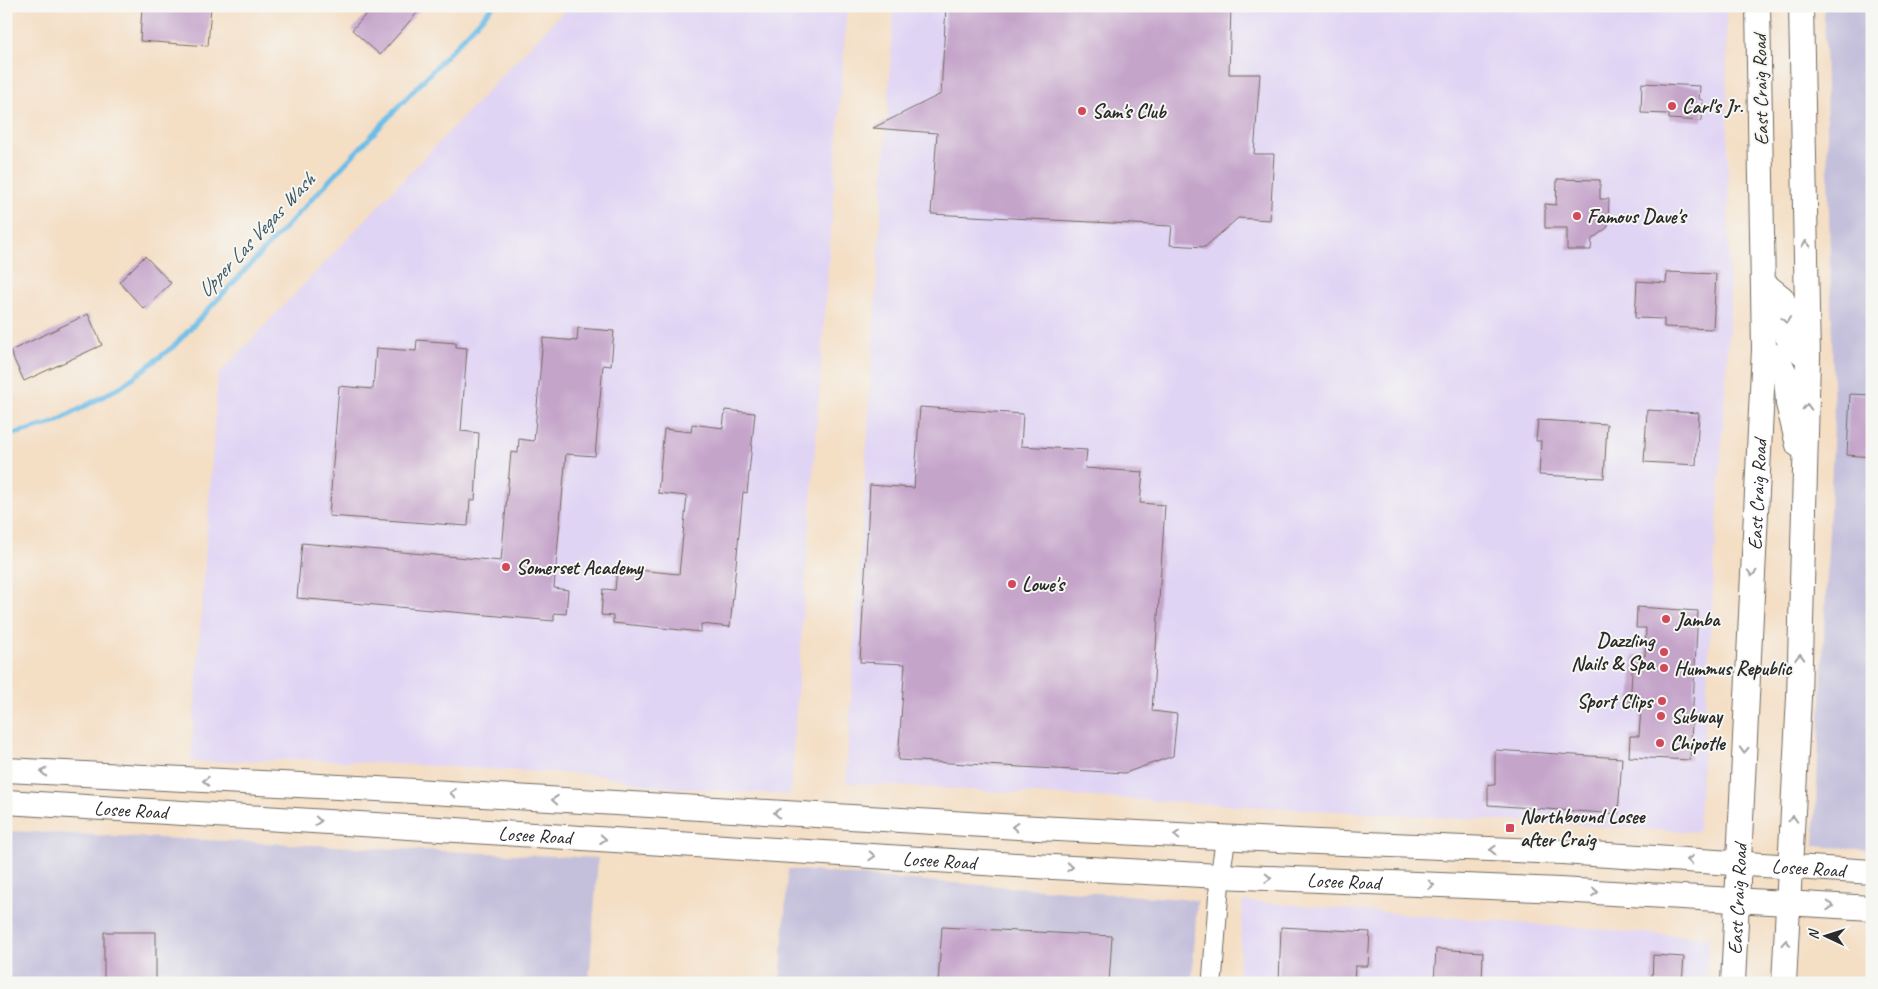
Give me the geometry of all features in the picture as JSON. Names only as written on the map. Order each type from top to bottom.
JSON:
[{"type":"main road","name":"East Craig Road","points":[[1733,983],[1764,349],[1758,6]]},
{"type":"main road","points":[[1784,983],[1799,697],[1806,479],[1808,358],[1801,6]]},
{"type":"main road","points":[[1763,283],[1782,298],[1790,343],[1808,358]]},
{"type":"main road","points":[[1764,349],[1779,361],[1786,374],[1788,404],[1806,479]]},
{"type":"main road","name":"Losee Road","points":[[6,770],[397,790],[1018,827],[1562,852],[1872,872]]},
{"type":"main road","points":[[115,808],[154,795],[229,797],[272,784]]},
{"type":"main road","points":[[260,817],[284,800],[359,803],[397,790]]},
{"type":"main road","name":"Losee Road","points":[[6,802],[814,853],[1220,876],[1560,890],[1872,908]]},
{"type":"street","points":[[1212,983],[1220,876],[1226,837]]},
{"type":"shaded area","name":"Somerset Academy","points":[[570,6],[847,6],[790,795],[653,786],[600,775],[301,759],[219,762],[191,761],[218,375]]},
{"type":"shaded area","points":[[894,6],[1726,6],[1730,312],[1698,832],[846,783]]},
{"type":"shaded area","points":[[1824,6],[1872,6],[1872,850],[1814,846],[1834,423]]},
{"type":"shaded area","points":[[6,831],[598,858],[589,983],[6,983]]},
{"type":"shaded area","points":[[788,869],[911,880],[1197,900],[1192,983],[780,983]]},
{"type":"shaded area","points":[[1243,901],[1709,938],[1706,983],[1238,983]]},
{"type":"building","points":[[142,6],[211,6],[208,46],[140,41]]},
{"type":"building","points":[[373,6],[423,6],[380,55],[352,30]]},
{"type":"building","name":"Sam's Club","points":[[946,6],[1231,6],[1229,74],[1260,74],[1254,154],[1274,154],[1270,220],[1238,218],[1205,247],[1170,245],[1172,226],[931,214],[937,133],[873,128],[941,94]]},
{"type":"building","name":"Carl's Jr.","points":[[1642,83],[1700,86],[1699,99],[1703,100],[1702,121],[1669,119],[1669,114],[1641,113]]},
{"type":"building","name":"Famous Dave's","points":[[1557,179],[1600,180],[1600,199],[1609,199],[1608,227],[1592,239],[1591,250],[1567,250],[1567,228],[1545,228],[1545,204],[1556,205]]},
{"type":"building","points":[[145,256],[171,283],[144,309],[119,282]]},
{"type":"building","points":[[1667,272],[1716,274],[1713,329],[1664,327],[1664,319],[1635,318],[1637,281],[1666,283]]},
{"type":"building","points":[[88,314],[102,345],[24,381],[10,351]]},
{"type":"building","points":[[578,328],[614,331],[611,366],[603,365],[595,456],[566,454],[554,588],[568,590],[566,614],[554,613],[554,621],[297,598],[302,543],[501,561],[511,452],[518,453],[519,439],[534,441],[543,338],[577,341]]},
{"type":"building","points":[[417,340],[456,343],[456,347],[467,348],[461,431],[479,433],[475,500],[470,500],[468,526],[329,516],[339,386],[373,389],[376,348],[416,351]]},
{"type":"building","points":[[1850,394],[1872,395],[1872,457],[1847,455]]},
{"type":"building","name":"Lowe's","points":[[920,407],[1023,414],[1021,446],[1087,450],[1085,468],[1143,472],[1140,503],[1165,505],[1152,711],[1177,714],[1173,756],[1125,773],[898,760],[905,664],[860,662],[870,485],[914,488]]},
{"type":"building","points":[[725,410],[755,413],[747,493],[743,492],[730,627],[701,624],[701,632],[613,623],[613,616],[601,615],[603,589],[615,590],[617,568],[679,574],[687,496],[658,493],[664,429],[691,432],[692,424],[723,428]]},
{"type":"building","points":[[1647,410],[1699,413],[1696,465],[1644,462]]},
{"type":"building","points":[[1538,420],[1607,424],[1604,478],[1539,475],[1541,441],[1536,441]]},
{"type":"building","points":[[1637,607],[1698,611],[1690,760],[1629,757],[1630,736],[1639,736],[1641,708],[1630,708],[1633,655],[1645,656],[1646,628],[1636,628]]},
{"type":"building","points":[[1495,750],[1622,758],[1618,814],[1488,805],[1488,784],[1495,785]]},
{"type":"building","points":[[942,927],[1112,936],[1109,983],[938,983]]},
{"type":"building","points":[[1281,927],[1370,932],[1368,966],[1355,966],[1354,983],[1279,983]]},
{"type":"building","points":[[104,932],[156,932],[156,983],[104,983]]},
{"type":"building","points":[[1436,949],[1483,952],[1482,983],[1434,983]]},
{"type":"building","points":[[1653,955],[1684,957],[1682,983],[1652,983]]},
{"type":"waterway","name":"Upper Las Vegas Wash","points":[[6,436],[54,423],[122,386],[174,346],[493,6]]},
{"type":"place","name":"Carl's Jr.","points":[[1672,106]]},
{"type":"place","name":"Sam's Club","points":[[1082,111]]},
{"type":"place","name":"Famous Dave's","points":[[1577,216]]},
{"type":"place","name":"Somerset Academy","points":[[506,567]]},
{"type":"place","name":"Lowe's","points":[[1012,584]]},
{"type":"place","name":"Jamba","points":[[1666,619]]},
{"type":"place","name":"Dazzling Nails & Spa","points":[[1664,652]]},
{"type":"place","name":"Hummus Republic","points":[[1664,668]]},
{"type":"place","name":"Sport Clips","points":[[1662,701]]},
{"type":"place","name":"Subway","points":[[1661,716]]},
{"type":"place","name":"Chipotle","points":[[1660,743]]},
{"type":"place","name":"Northbound Losee after Craig","points":[[1510,828]]}]
